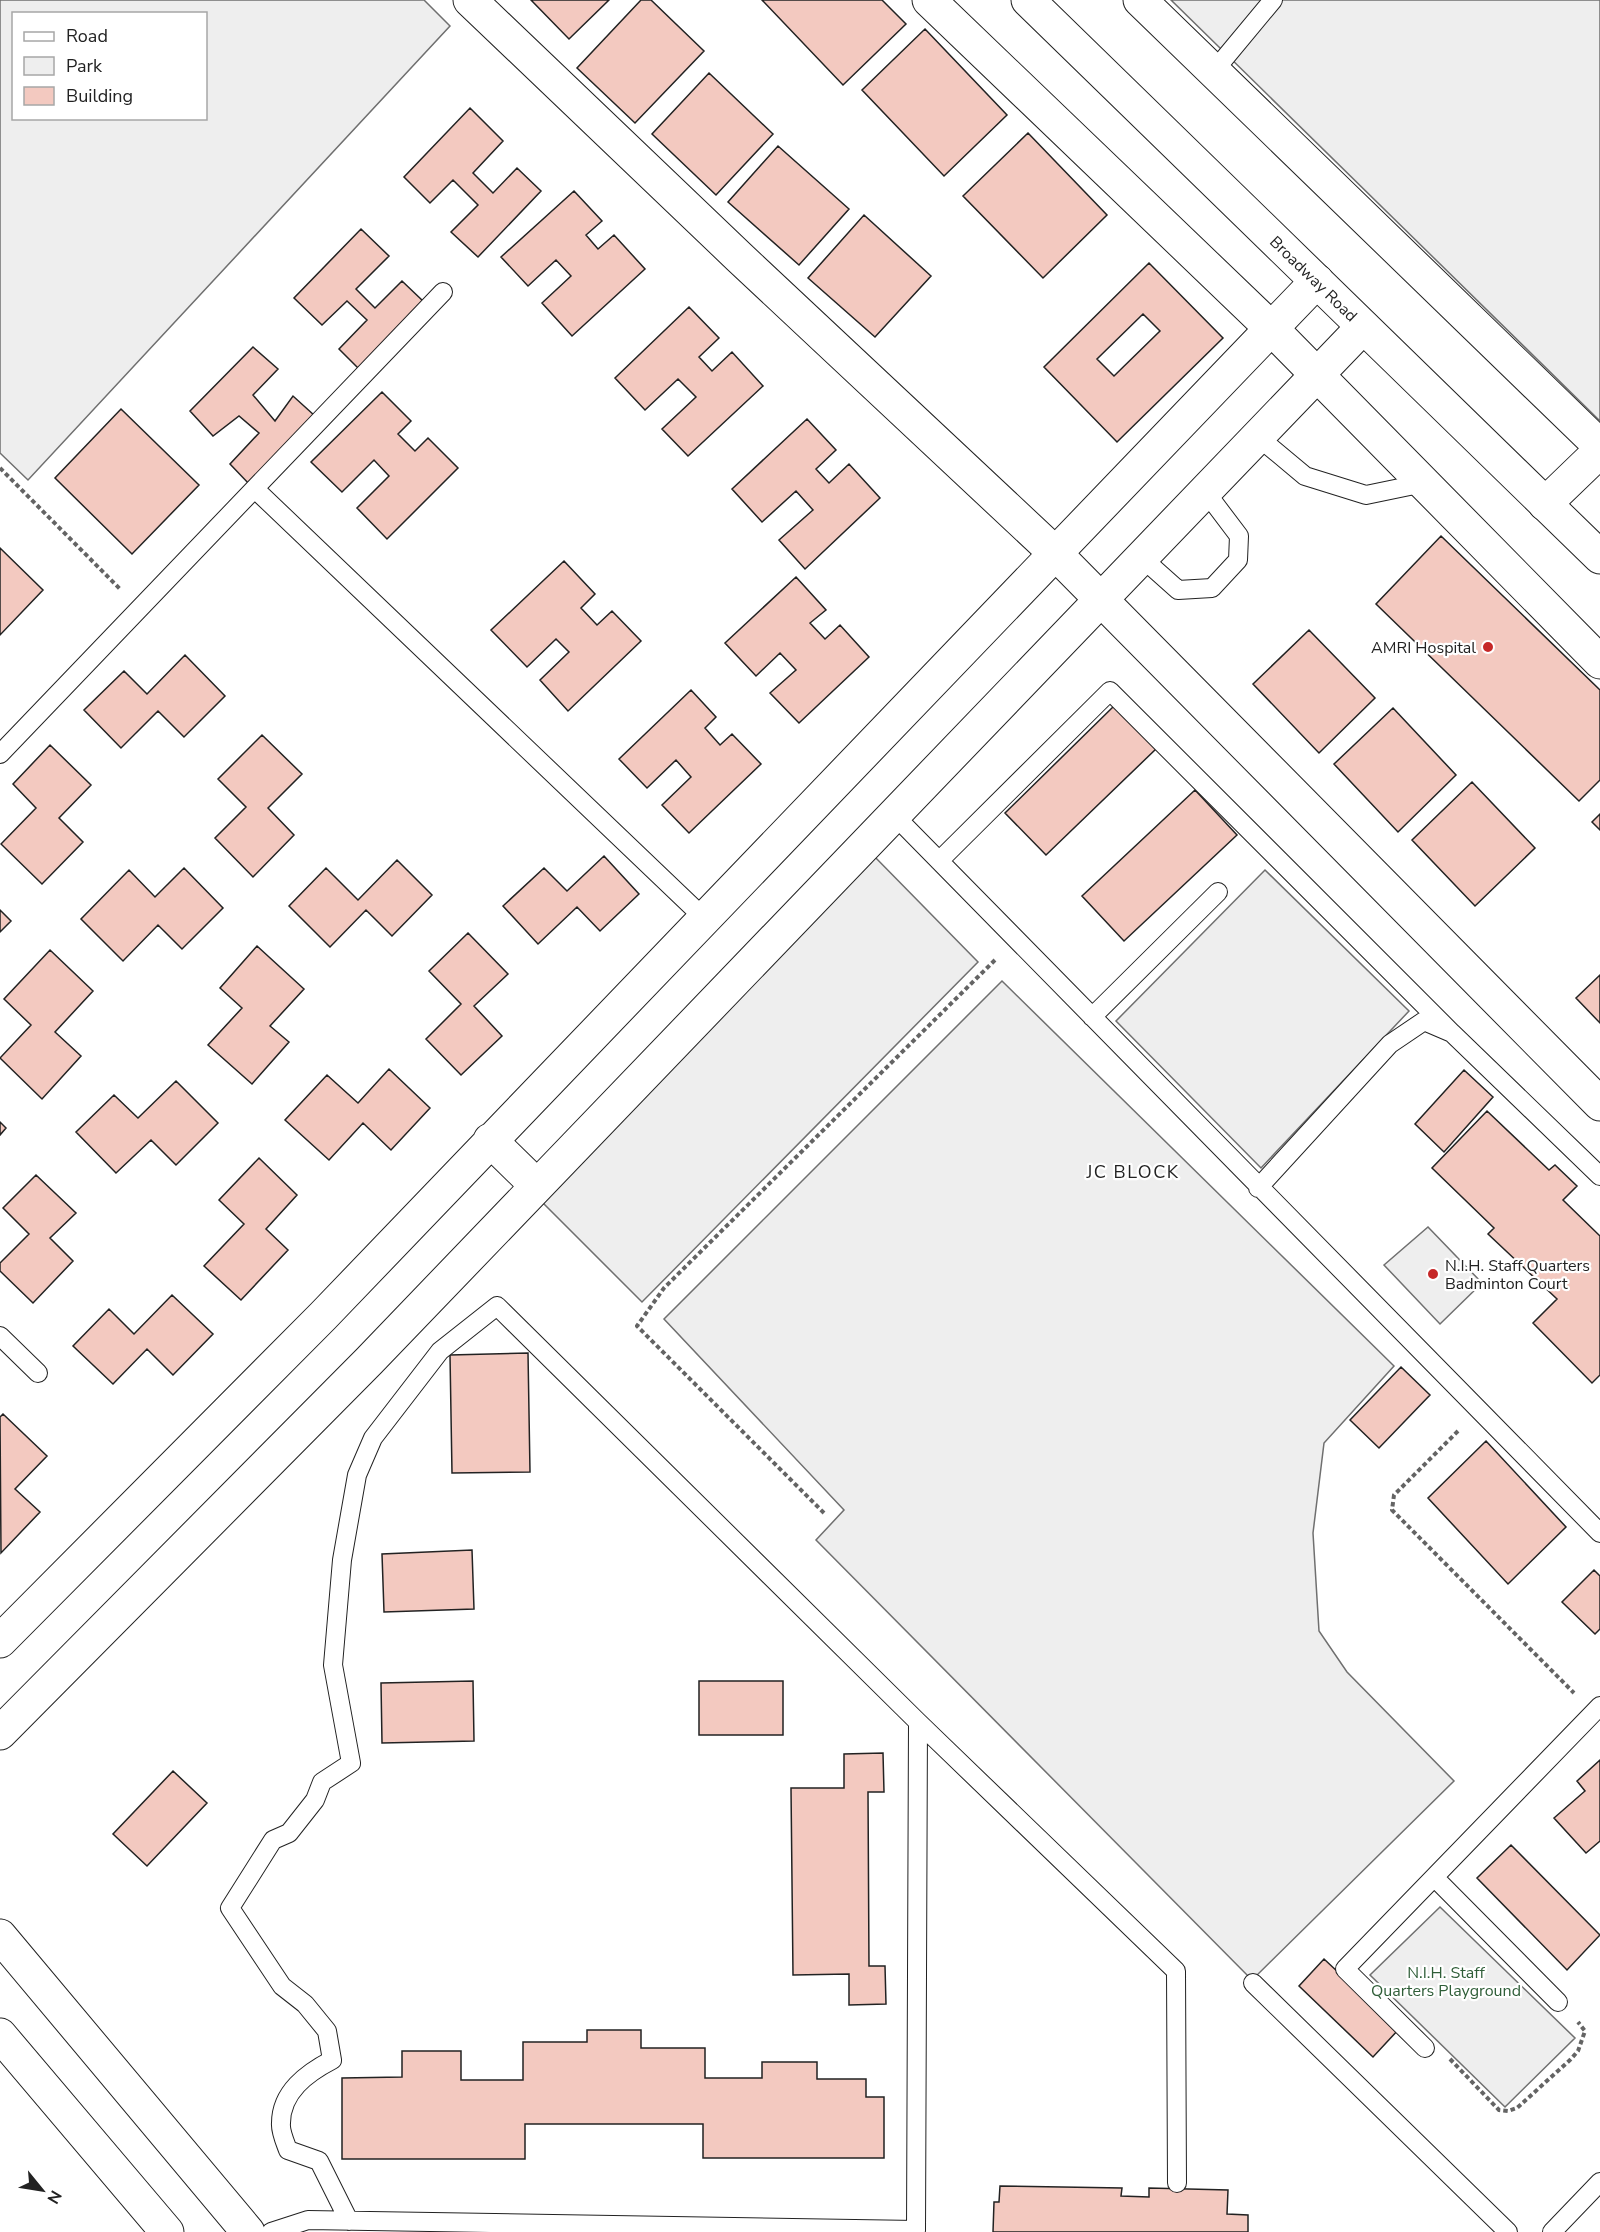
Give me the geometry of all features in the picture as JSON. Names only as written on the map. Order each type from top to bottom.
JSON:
[{"type":"street","points":[[470,0],[1055,554],[1600,1104]]},
{"type":"street","points":[[929,0],[1273,330],[1600,662]]},
{"type":"street","name":"Broadway Road","points":[[1028,0],[1600,557]]},
{"type":"street","points":[[1140,0],[1600,446]]},
{"type":"street","points":[[0,1641],[323,1316],[490,1140],[1273,330],[1317,281]]},
{"type":"street","points":[[0,1733],[369,1361],[1363,327]]},
{"type":"street","points":[[1545,504],[1600,451]]},
{"type":"street","points":[[490,1140],[536,1185]]},
{"type":"street","points":[[0,1936],[248,2232]]},
{"type":"street","points":[[0,2035],[167,2232]]},
{"type":"lane","points":[[1214,71],[1273,0]]},
{"type":"lane","points":[[0,754],[443,292]]},
{"type":"lane","points":[[1257,436],[1305,476],[1366,495],[1424,483]]},
{"type":"lane","points":[[255,489],[704,918]]},
{"type":"lane","points":[[1141,557],[1178,590],[1212,588],[1238,560],[1239,536],[1205,491]]},
{"type":"lane","points":[[939,861],[1110,691],[1452,1033],[1600,1176]]},
{"type":"lane","points":[[893,814],[1258,1188],[1600,1533]]},
{"type":"lane","points":[[1092,1017],[1218,892]]},
{"type":"lane","points":[[1258,1188],[1390,1044],[1424,1021],[1452,1033]]},
{"type":"lane","points":[[349,2221],[319,2160],[288,2150],[280,2124],[284,2104],[294,2087],[311,2071],[332,2060],[327,2031],[305,2004],[282,1986],[230,1908],[273,1840],[288,1833],[295,1826],[315,1800],[322,1782],[351,1763],[333,1665],[342,1560],[357,1475],[374,1438],[440,1351],[497,1306],[918,1722],[1176,1971],[1177,2183]]},
{"type":"lane","points":[[0,1336],[38,1373]]},
{"type":"lane","points":[[1425,2049],[1344,1969],[1597,1710]]},
{"type":"lane","points":[[271,2232],[308,2220],[788,2230],[916,2230],[918,1722]]},
{"type":"lane","points":[[1435,1878],[1558,2002]]},
{"type":"lane","points":[[1253,1983],[1508,2232]]},
{"type":"lane","points":[[1552,2232],[1600,2182]]},
{"type":"path","points":[[0,468],[139,609]]},
{"type":"path","points":[[824,1513],[637,1326],[664,1288],[1015,939]]},
{"type":"path","points":[[1478,1411],[1394,1495],[1392,1510],[1597,1710]]},
{"type":"path","points":[[1425,2049],[1432,2041],[1499,2110],[1513,2110],[1563,2068],[1583,2040],[1586,2031],[1558,2002]]},
{"type":"green space","points":[[0,0],[424,0],[450,26],[28,480],[0,453]]},
{"type":"green space","points":[[1171,0],[1600,0],[1600,421],[1220,48]]},
{"type":"green space","points":[[871,853],[978,962],[642,1302],[540,1200]]},
{"type":"green space","points":[[1265,870],[1409,1011],[1261,1168],[1116,1021]]},
{"type":"green space","points":[[1002,981],[1394,1366],[1324,1443],[1313,1533],[1319,1631],[1347,1672],[1454,1781],[1252,1980],[816,1540],[844,1510],[664,1319]]},
{"type":"green space","name":"N.I.H. Staff Quarters Badminton Court","points":[[1428,1227],[1482,1283],[1440,1324],[1384,1265]]},
{"type":"green space","name":"N.I.H. Staff Quarters Playground","points":[[1440,1907],[1575,2038],[1505,2107],[1370,1975]]},
{"type":"building","points":[[531,0],[609,0],[569,39]]},
{"type":"building","points":[[641,0],[651,0],[704,51],[635,123],[577,68]]},
{"type":"building","points":[[762,0],[882,0],[906,24],[843,85]]},
{"type":"building","points":[[925,29],[1007,115],[944,176],[862,90]]},
{"type":"building","points":[[709,73],[773,134],[716,195],[652,134]]},
{"type":"building","points":[[470,108],[503,141],[473,173],[493,193],[517,168],[541,191],[478,257],[451,232],[478,205],[453,180],[430,203],[404,177]]},
{"type":"building","points":[[1028,133],[1107,215],[1043,278],[963,196]]},
{"type":"building","points":[[778,146],[849,209],[799,265],[728,202]]},
{"type":"building","points":[[574,191],[602,221],[586,235],[598,249],[614,235],[645,269],[572,336],[542,303],[571,276],[556,260],[528,286],[501,257]]},
{"type":"building","points":[[864,215],[931,276],[875,337],[808,278]]},
{"type":"building","points":[[361,229],[389,256],[356,289],[375,308],[402,281],[424,302],[358,368],[339,349],[367,320],[347,301],[322,325],[294,298]]},
{"type":"building","points":[[1149,263],[1223,338],[1117,442],[1044,367]],"holes":[[[1143,314],[1160,331],[1114,376],[1097,359]]]},
{"type":"building","points":[[689,307],[719,338],[699,357],[712,371],[732,352],[763,386],[688,456],[662,429],[696,397],[678,379],[645,410],[615,378]]},
{"type":"building","points":[[253,347],[278,369],[253,395],[275,421],[293,396],[315,416],[250,485],[230,464],[259,433],[239,416],[213,436],[190,411]]},
{"type":"building","points":[[382,392],[411,421],[398,434],[415,451],[428,438],[458,468],[387,539],[357,508],[389,476],[374,460],[342,492],[311,462]]},
{"type":"building","points":[[121,409],[199,485],[132,554],[55,478]]},
{"type":"building","points":[[807,419],[836,450],[816,469],[829,483],[849,464],[880,498],[805,569],[779,540],[813,510],[796,491],[762,522],[732,489]]},
{"type":"building","name":"AMRI Hospital","points":[[1441,536],[1600,690],[1600,780],[1579,801],[1376,604]]},
{"type":"building","points":[[0,548],[43,590],[0,635]]},
{"type":"building","points":[[564,561],[595,594],[581,608],[597,625],[612,611],[641,641],[568,711],[540,680],[569,652],[556,639],[527,667],[491,630]]},
{"type":"building","points":[[796,577],[826,610],[810,623],[825,639],[840,625],[869,657],[799,723],[770,693],[796,670],[780,653],[756,676],[725,643]]},
{"type":"building","points":[[1309,630],[1375,698],[1319,753],[1253,684]]},
{"type":"building","points":[[185,655],[225,696],[184,737],[158,711],[121,748],[84,710],[124,671],[147,694]]},
{"type":"building","points":[[691,690],[716,717],[705,728],[720,745],[732,734],[761,764],[689,833],[662,805],[691,777],[676,760],[647,788],[619,759]]},
{"type":"building","points":[[1115,705],[1157,748],[1046,855],[1005,813]]},
{"type":"building","points":[[1393,708],[1456,775],[1398,832],[1334,764]]},
{"type":"building","points":[[262,735],[302,774],[268,808],[294,835],[253,877],[215,838],[246,807],[218,779]]},
{"type":"building","points":[[50,745],[91,785],[59,818],[83,842],[42,884],[1,844],[36,808],[13,784]]},
{"type":"building","points":[[1472,782],[1535,848],[1475,906],[1412,840]]},
{"type":"building","points":[[1195,790],[1237,835],[1124,941],[1082,896]]},
{"type":"building","points":[[1600,814],[1600,830],[1592,822]]},
{"type":"building","points":[[604,856],[639,894],[600,931],[577,907],[538,944],[503,906],[544,868],[567,891]]},
{"type":"building","points":[[397,860],[432,895],[392,936],[366,910],[330,947],[289,906],[326,868],[358,900]]},
{"type":"building","points":[[184,868],[223,908],[182,949],[158,925],[123,961],[81,919],[129,870],[155,897]]},
{"type":"building","points":[[0,910],[11,921],[0,932]]},
{"type":"building","points":[[468,933],[508,974],[474,1006],[502,1036],[461,1075],[426,1039],[461,1004],[429,971]]},
{"type":"building","points":[[257,946],[304,989],[270,1026],[289,1042],[252,1084],[208,1045],[242,1008],[220,988]]},
{"type":"building","points":[[50,950],[93,991],[55,1032],[81,1056],[42,1099],[0,1058],[31,1025],[4,999]]},
{"type":"building","points":[[1600,975],[1600,1023],[1576,998]]},
{"type":"building","points":[[389,1069],[430,1108],[391,1150],[363,1123],[329,1160],[285,1120],[327,1075],[358,1103]]},
{"type":"building","points":[[1464,1070],[1493,1097],[1444,1152],[1415,1124]]},
{"type":"building","points":[[176,1081],[218,1123],[176,1165],[151,1140],[116,1173],[76,1132],[114,1095],[138,1118]]},
{"type":"building","points":[[1487,1111],[1549,1170],[1555,1165],[1577,1186],[1563,1200],[1600,1236],[1600,1375],[1592,1383],[1533,1323],[1557,1299],[1488,1234],[1494,1228],[1432,1168]]},
{"type":"building","points":[[0,1122],[6,1128],[0,1135]]},
{"type":"building","points":[[259,1158],[297,1195],[266,1229],[288,1250],[241,1300],[204,1266],[244,1224],[219,1200]]},
{"type":"building","points":[[36,1175],[76,1213],[50,1238],[73,1261],[33,1303],[0,1271],[0,1263],[29,1234],[3,1208]]},
{"type":"building","points":[[172,1295],[213,1334],[173,1375],[147,1349],[113,1384],[73,1346],[109,1309],[134,1334]]},
{"type":"building","points":[[528,1353],[530,1472],[452,1473],[450,1355]]},
{"type":"building","points":[[1401,1367],[1430,1395],[1379,1448],[1350,1420]]},
{"type":"building","points":[[3,1414],[47,1456],[15,1489],[40,1512],[1,1553],[0,1417]]},
{"type":"building","points":[[1486,1441],[1566,1527],[1508,1584],[1428,1498]]},
{"type":"building","points":[[472,1550],[474,1609],[384,1612],[382,1554]]},
{"type":"building","points":[[1594,1570],[1600,1576],[1600,1629],[1595,1634],[1562,1602]]},
{"type":"building","points":[[473,1681],[474,1741],[382,1743],[381,1683]]},
{"type":"building","points":[[699,1681],[783,1681],[783,1735],[699,1735]]},
{"type":"building","points":[[883,1753],[884,1792],[868,1792],[869,1966],[885,1966],[886,2004],[849,2005],[849,1974],[793,1975],[791,1788],[844,1788],[844,1754]]},
{"type":"building","points":[[1600,1760],[1600,1841],[1586,1853],[1554,1818],[1585,1791],[1577,1781]]},
{"type":"building","points":[[173,1771],[207,1803],[147,1866],[113,1834]]},
{"type":"building","points":[[1511,1845],[1600,1935],[1567,1970],[1477,1878]]},
{"type":"building","points":[[1324,1959],[1399,2029],[1373,2057],[1299,1986]]},
{"type":"building","points":[[587,2030],[641,2030],[641,2048],[705,2048],[705,2078],[762,2078],[762,2062],[817,2062],[817,2079],[866,2079],[866,2097],[884,2097],[884,2158],[703,2158],[703,2124],[525,2124],[525,2159],[342,2159],[342,2078],[402,2077],[402,2051],[461,2051],[461,2080],[523,2080],[523,2042],[587,2042]]},
{"type":"building","points":[[1000,2186],[1122,2188],[1121,2196],[1149,2197],[1149,2188],[1228,2190],[1227,2214],[1248,2215],[1248,2232],[993,2232],[994,2202],[999,2202]]},
{"type":"place","name":"AMRI Hospital","points":[[1488,647]]},
{"type":"place","name":"N.I.H. Staff Quarters Badminton Court","points":[[1433,1274]]},
{"type":"district","name":"JC BLOCK","points":[[1133,1172]]}]
